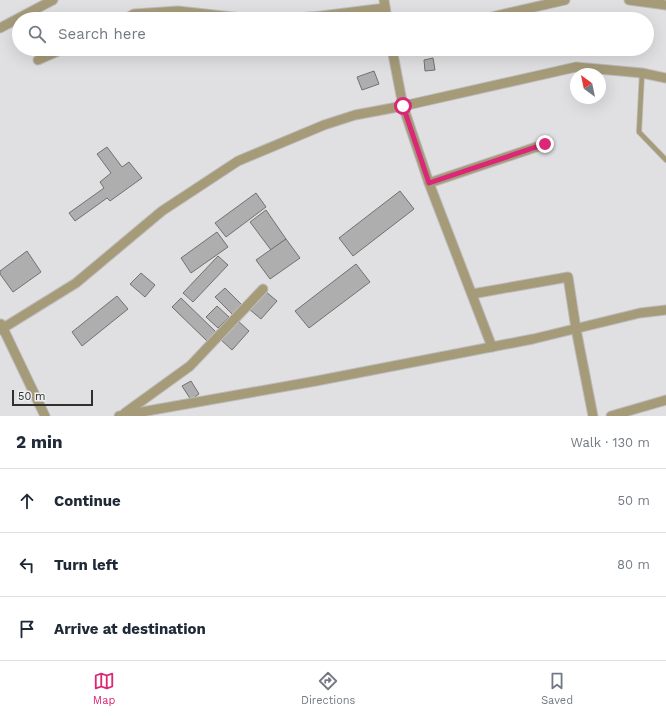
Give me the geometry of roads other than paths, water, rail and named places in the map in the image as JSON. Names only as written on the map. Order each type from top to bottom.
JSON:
[{"type":"street","points":[[30,12],[53,0]]},
{"type":"street","points":[[514,12],[566,0]]},
{"type":"street","points":[[628,0],[666,5]]},
{"type":"street","points":[[342,12],[385,4]]},
{"type":"street","points":[[0,28],[12,22]]},
{"type":"street","points":[[38,60],[47,56]]},
{"type":"street","points":[[393,56],[403,106],[429,183],[492,347]]},
{"type":"street","points":[[45,416],[1,327],[76,283],[162,211],[238,162],[324,125],[354,115],[403,106],[576,67],[642,73],[666,78]]},
{"type":"street","points":[[429,183],[545,144]]},
{"type":"street","points":[[472,294],[568,277],[576,329],[593,416]]},
{"type":"street","points":[[120,416],[190,366],[263,289]]},
{"type":"street","points":[[120,416],[492,347],[533,339],[640,313],[666,310]]},
{"type":"street","points":[[611,416],[666,400]]},
{"type":"lane","points":[[642,73],[639,132],[666,160]]}]
